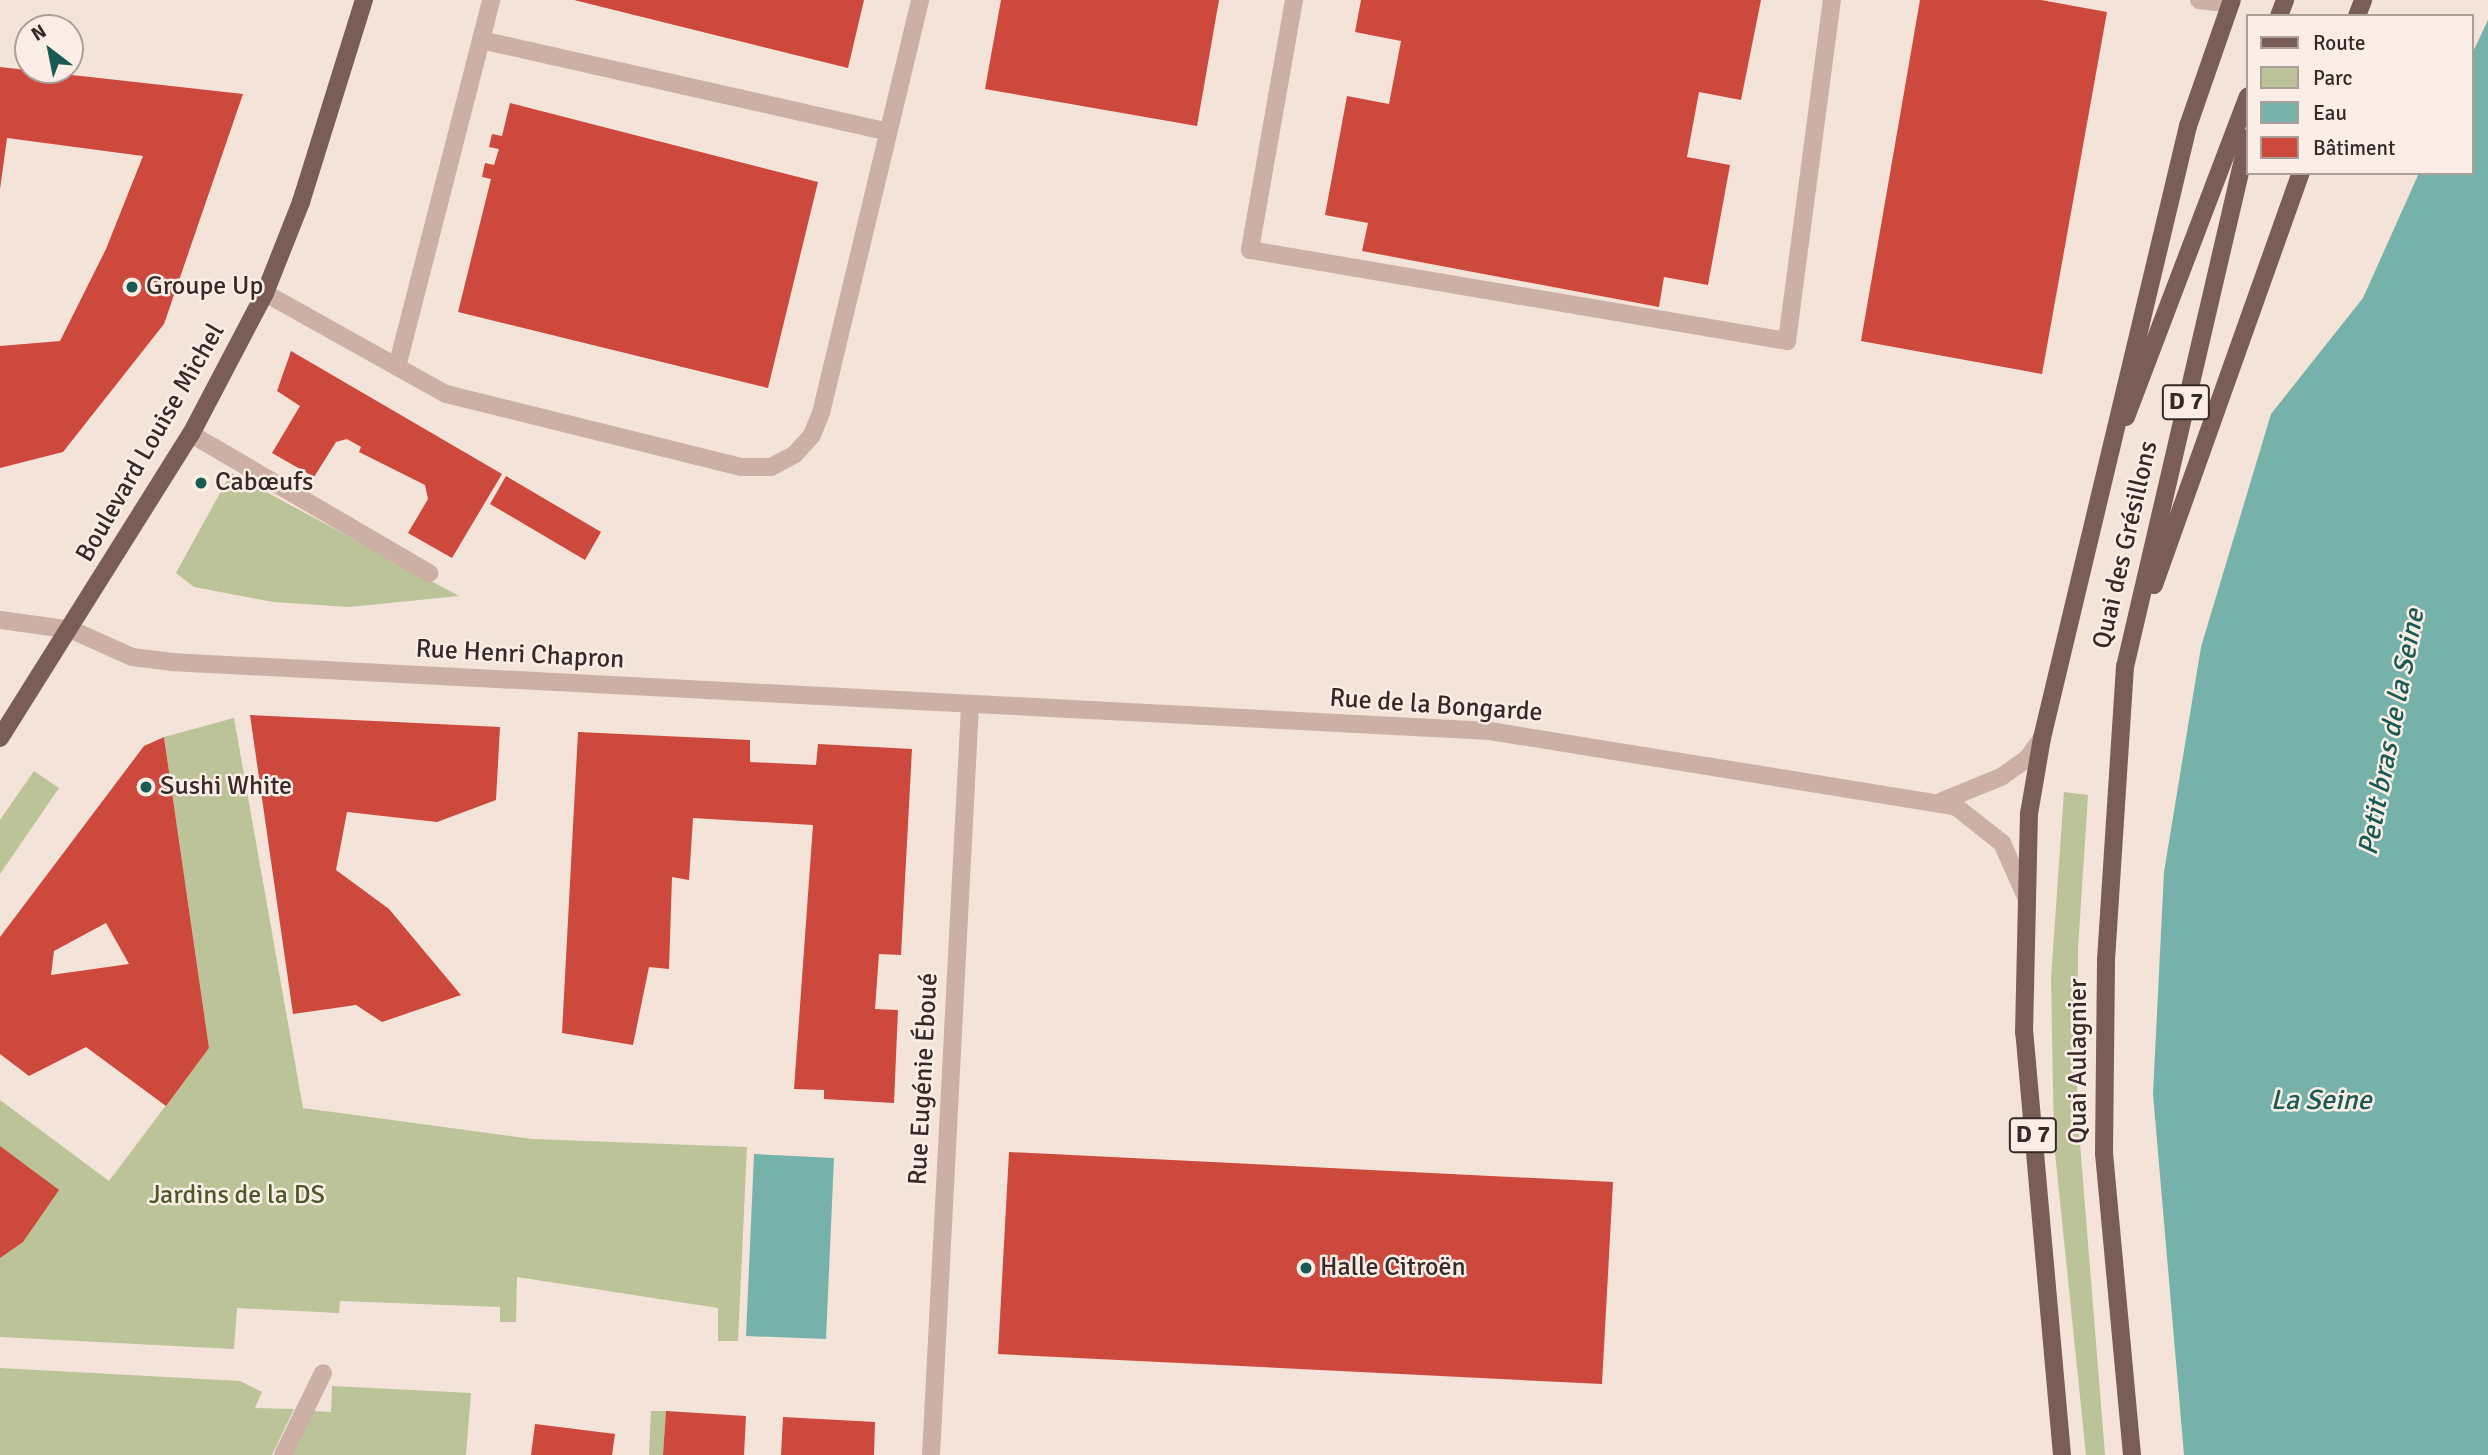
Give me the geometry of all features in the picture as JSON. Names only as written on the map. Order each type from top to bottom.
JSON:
[{"type":"main road","name":"Boulevard Louise Michel","points":[[0,738],[72,630],[191,433],[265,293],[301,202],[365,0]]},
{"type":"main road","points":[[2100,487],[2188,126],[2231,2]]},
{"type":"main road","name":"Quai des Grésillons","points":[[2100,487],[2246,101]]},
{"type":"main road","name":"Quai des Grésillons","points":[[2125,667],[2246,147]]},
{"type":"main road","name":"Quai des Grésillons","points":[[2125,667],[2300,175]]},
{"type":"main road","name":"Quai Aulagnier","points":[[2062,1455],[2024,1033],[2029,814],[2042,738],[2100,487]]},
{"type":"main road","name":"Quai Aulagnier","points":[[2125,667],[2106,960],[2104,1153],[2132,1455]]},
{"type":"street","points":[[397,367],[491,0]]},
{"type":"street","points":[[265,293],[446,394],[741,467],[771,467],[796,454],[821,413],[920,0]]},
{"type":"street","points":[[1294,0],[1250,250],[1787,341],[1832,0]]},
{"type":"street","points":[[2199,0],[2231,2]]},
{"type":"street","points":[[481,40],[888,132]]},
{"type":"street","points":[[191,433],[429,573]]},
{"type":"street","name":"Rue Henri Chapron","points":[[0,620],[72,630],[132,657],[970,706]]},
{"type":"street","name":"Rue de la Bongarde","points":[[970,706],[1490,731],[1935,800],[1962,808],[2002,843],[2027,908]]},
{"type":"street","name":"Rue Eugénie Éboué","points":[[931,1455],[970,706]]},
{"type":"street","name":"Rue de la Bongarde","points":[[1935,800],[1994,781],[2026,759],[2042,738]]},
{"type":"street","points":[[283,1455],[323,1373]]},
{"type":"green space","points":[[231,473],[459,596],[349,607],[273,602],[194,587],[176,573]]},
{"type":"green space","name":"Jardins de la DS","points":[[234,718],[303,1108],[532,1139],[747,1147],[738,1341],[718,1341],[718,1308],[517,1277],[516,1322],[500,1322],[500,1307],[340,1301],[339,1313],[237,1308],[234,1349],[0,1337],[0,1100],[109,1181],[209,1048],[164,737]]},
{"type":"green space","points":[[34,771],[59,788],[0,874],[0,820]]},
{"type":"green space","points":[[2064,792],[2088,795],[2078,949],[2077,1106],[2105,1455],[2086,1455],[2054,1143],[2051,978]]},
{"type":"green space","points":[[0,1368],[240,1381],[262,1392],[255,1408],[294,1409],[272,1455],[0,1455]]},
{"type":"green space","points":[[332,1386],[471,1393],[466,1455],[292,1455],[313,1411],[331,1412]]},
{"type":"green space","points":[[651,1411],[666,1411],[663,1455],[649,1455]]},
{"type":"water","name":"La Seine","points":[[2488,20],[2488,1455],[2184,1455],[2153,1094],[2164,872],[2201,647],[2271,414],[2363,298],[2418,175],[2474,175],[2474,50]]},
{"type":"water","points":[[754,1154],[834,1158],[826,1339],[746,1336]]},
{"type":"building","points":[[574,0],[864,0],[848,68]]},
{"type":"building","points":[[1001,0],[1219,0],[1197,126],[985,89]]},
{"type":"building","points":[[1361,0],[1761,0],[1741,100],[1699,92],[1687,157],[1730,165],[1708,285],[1664,277],[1659,307],[1362,251],[1368,223],[1325,215],[1347,96],[1389,104],[1401,41],[1355,32]]},
{"type":"building","points":[[1920,0],[2041,0],[2107,12],[2042,374],[1861,341]]},
{"type":"building","name":"Groupe Up","points":[[0,67],[14,69],[14,84],[84,84],[84,76],[243,94],[164,324],[63,452],[0,468],[0,346],[60,341],[106,249],[143,156],[7,138],[0,189]]},
{"type":"building","points":[[510,103],[818,182],[768,388],[458,312],[491,179],[482,177],[485,163],[494,165],[499,149],[489,147],[492,134],[502,136]]},
{"type":"building","points":[[291,351],[502,474],[452,558],[408,533],[428,499],[425,485],[359,452],[361,447],[347,439],[336,442],[314,477],[272,453],[300,406],[277,391]]},
{"type":"building","points":[[506,476],[601,532],[585,560],[490,504]]},
{"type":"building","points":[[250,715],[500,727],[496,800],[437,822],[347,812],[336,870],[389,909],[461,995],[382,1022],[356,1005],[293,1014]]},
{"type":"building","points":[[578,732],[750,740],[750,762],[816,765],[818,744],[912,749],[901,955],[879,954],[875,1009],[898,1010],[894,1103],[824,1099],[824,1090],[794,1089],[813,825],[693,818],[689,880],[672,877],[669,969],[649,967],[633,1045],[562,1033]]},
{"type":"building","points":[[164,737],[209,1048],[166,1106],[86,1047],[29,1076],[0,1054],[0,937],[144,746]],"holes":[[[106,923],[129,964],[51,975],[54,951]]]},
{"type":"building","points":[[0,1146],[59,1190],[23,1242],[0,1258]]},
{"type":"building","name":"Halle Citroën","points":[[1009,1152],[1613,1182],[1602,1384],[998,1354]]},
{"type":"building","points":[[666,1411],[746,1416],[744,1455],[663,1455]]},
{"type":"building","points":[[783,1417],[875,1422],[874,1455],[781,1455]]},
{"type":"building","points":[[535,1424],[615,1434],[612,1455],[531,1455]]},
{"type":"place","name":"Groupe Up","points":[[132,287]]},
{"type":"place","name":"Cabœufs","points":[[201,483]]},
{"type":"place","name":"Sushi White","points":[[146,787]]},
{"type":"place","name":"Halle Citroën","points":[[1306,1268]]},
{"type":"water label","name":"Petit bras de la Seine","points":[[2391,732]]}]
